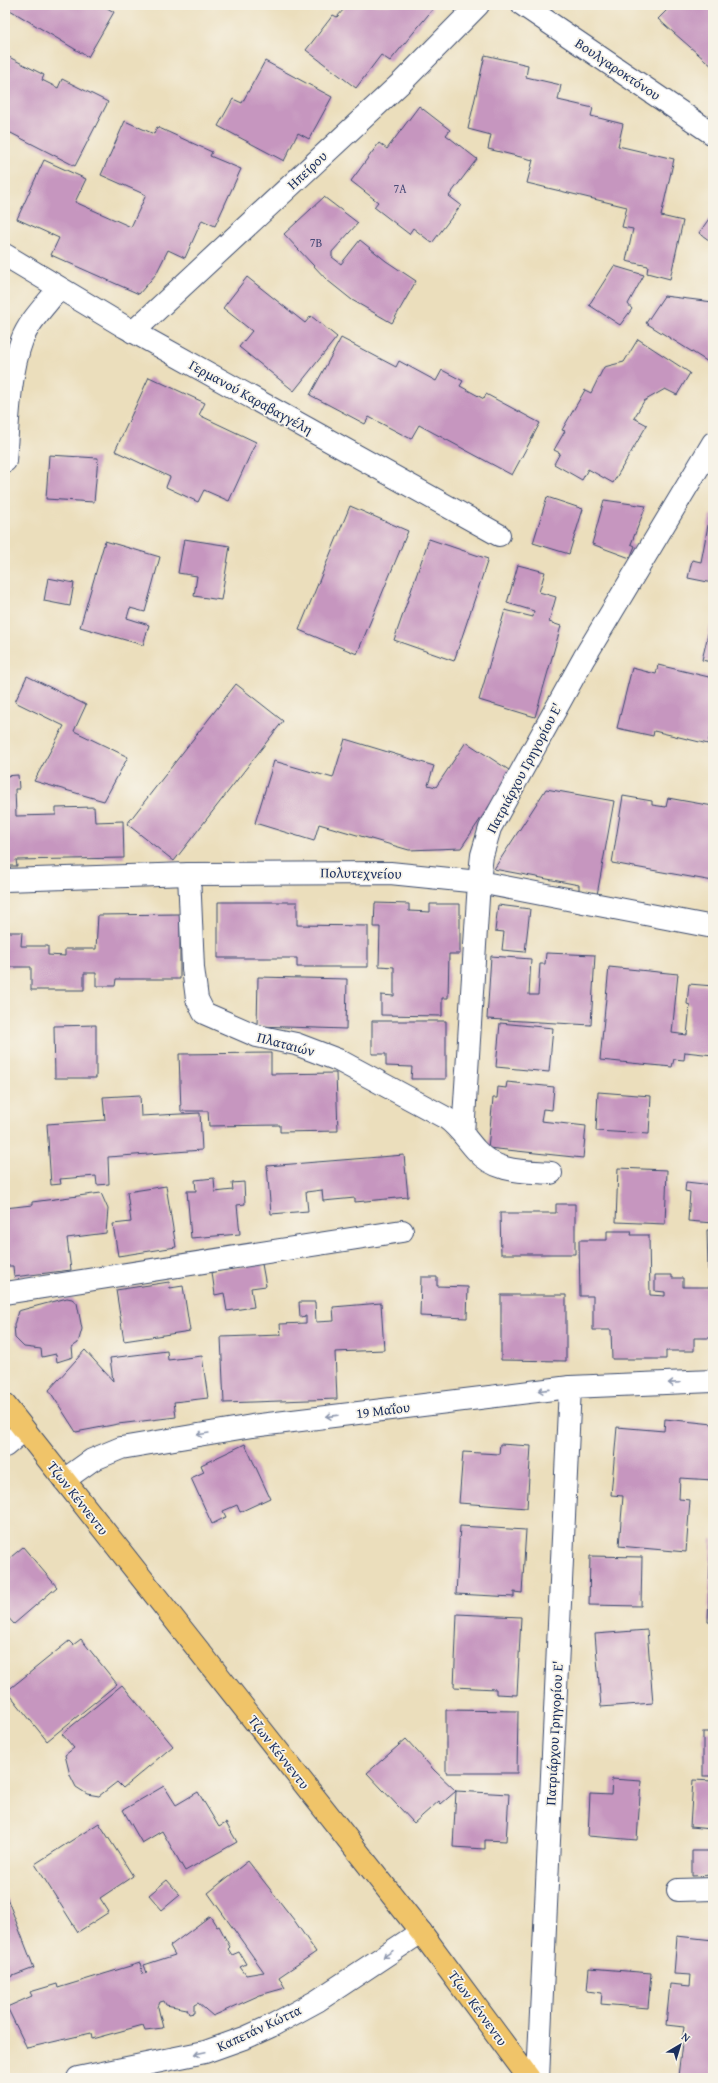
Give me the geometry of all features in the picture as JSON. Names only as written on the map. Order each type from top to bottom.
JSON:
[{"type":"main road","name":"Τζων Κέννεντυ","points":[[5,1405],[421,1932],[529,2078]]},
{"type":"street","name":"Ηπείρου","points":[[134,332],[403,81],[478,5]]},
{"type":"street","name":"Βουλγαροκτόνου","points":[[522,5],[713,134]]},
{"type":"street","name":"Γερμανού Καραβαγγέλη","points":[[5,255],[134,332],[499,535]]},
{"type":"street","points":[[5,462],[16,361],[22,340],[28,328],[59,288]]},
{"type":"street","name":"Πατριάρχου Γρηγορίου Ε'","points":[[463,1134],[479,882],[485,843],[493,820],[584,658],[713,443]]},
{"type":"street","name":"Πολυτεχνείου","points":[[5,880],[189,874],[390,873],[479,882],[713,927]]},
{"type":"street","name":"Πλαταιών","points":[[189,874],[193,968],[197,999],[204,1013],[256,1036],[296,1044],[338,1060],[434,1110],[455,1124],[482,1156],[502,1168],[551,1173]]},
{"type":"street","points":[[5,1293],[402,1231]]},
{"type":"street","name":"19 Μαΐου","points":[[64,1480],[100,1456],[121,1448],[148,1442],[252,1426],[570,1387],[713,1381]]},
{"type":"street","name":"Πατριάρχου Γρηγορίου Ε'","points":[[538,2078],[570,1387]]},
{"type":"street","points":[[5,1446],[24,1430]]},
{"type":"street","points":[[678,1890],[713,1889]]},
{"type":"street","name":"Καπετάν Κώττα","points":[[78,2078],[205,2052],[246,2037],[271,2026],[317,2001],[421,1932]]},
{"type":"building","points":[[5,5],[102,5],[114,12],[88,57],[5,7]]},
{"type":"building","points":[[339,5],[428,5],[433,9],[390,61],[381,55],[356,88],[306,50],[333,15],[337,17],[344,9]]},
{"type":"building","points":[[672,5],[713,5],[713,67],[658,19]]},
{"type":"building","points":[[5,55],[44,75],[42,80],[58,88],[62,79],[108,102],[75,166],[5,130]]},
{"type":"building","points":[[485,55],[528,65],[526,77],[561,85],[558,100],[593,108],[591,116],[623,124],[618,146],[674,159],[661,216],[683,221],[670,279],[647,273],[648,266],[626,261],[633,229],[622,227],[627,207],[527,183],[533,160],[488,149],[491,135],[468,129]]},
{"type":"building","points":[[265,61],[332,97],[309,139],[298,133],[284,161],[218,126],[233,99],[242,103]]},
{"type":"building","points":[[419,106],[450,130],[446,135],[477,159],[449,196],[461,205],[432,243],[413,228],[409,234],[374,207],[378,202],[351,181],[379,143],[387,149]]},
{"type":"building","points":[[125,121],[154,134],[157,127],[212,152],[210,156],[241,169],[215,226],[202,220],[185,258],[168,250],[156,274],[139,294],[51,255],[59,238],[17,219],[44,160],[86,179],[75,202],[131,227],[146,195],[101,175]]},
{"type":"building","points":[[324,197],[358,223],[332,252],[332,257],[341,264],[360,240],[386,261],[416,281],[392,323],[352,300],[327,280],[284,234]]},
{"type":"building","points":[[713,213],[713,243],[699,233]]},
{"type":"building","points":[[614,266],[644,275],[628,304],[632,309],[620,325],[589,305]]},
{"type":"building","points":[[247,277],[305,323],[311,316],[337,337],[294,391],[239,347],[252,331],[223,308]]},
{"type":"building","points":[[664,296],[713,302],[713,365],[646,323]]},
{"type":"building","points":[[341,338],[396,367],[399,361],[436,381],[442,370],[463,381],[460,386],[484,399],[486,394],[540,423],[512,475],[419,425],[411,439],[369,417],[365,424],[310,395]]},
{"type":"building","points":[[638,339],[690,373],[677,395],[665,389],[644,401],[634,418],[647,425],[613,483],[588,469],[582,480],[554,464],[560,453],[554,450],[565,431],[562,430],[585,390],[591,393],[604,367],[624,362]]},
{"type":"building","points":[[149,377],[205,403],[199,415],[256,442],[229,501],[204,490],[198,502],[166,487],[170,477],[115,451]]},
{"type":"building","points":[[49,455],[98,458],[94,502],[46,499]]},
{"type":"building","points":[[547,497],[583,509],[569,554],[533,543]]},
{"type":"building","points":[[604,500],[646,506],[631,544],[635,546],[630,558],[592,544]]},
{"type":"building","points":[[350,506],[408,531],[357,654],[299,630]]},
{"type":"building","points":[[710,515],[713,516],[713,583],[688,578],[692,560],[701,562]]},
{"type":"building","points":[[184,539],[230,546],[221,600],[194,596],[197,576],[178,573]]},
{"type":"building","points":[[429,539],[488,559],[454,661],[394,640]]},
{"type":"building","points":[[105,541],[160,557],[145,612],[130,608],[127,618],[149,625],[143,645],[80,627]]},
{"type":"building","points":[[518,565],[545,572],[539,592],[556,597],[549,622],[561,626],[535,717],[479,700],[505,610],[533,617],[534,611],[507,603]]},
{"type":"building","points":[[48,578],[74,583],[70,606],[44,601]]},
{"type":"building","points":[[710,626],[713,626],[713,670],[710,669],[711,662],[702,660]]},
{"type":"building","points":[[658,665],[713,678],[713,721],[708,744],[654,731],[653,736],[617,728],[632,668],[656,674]]},
{"type":"building","points":[[27,676],[86,705],[74,731],[128,757],[104,801],[34,781],[64,726],[15,702]]},
{"type":"building","points":[[236,684],[283,721],[174,861],[127,824]]},
{"type":"building","points":[[345,739],[434,766],[428,785],[436,787],[466,742],[512,772],[461,848],[409,850],[319,824],[314,841],[255,823],[274,761],[333,778]]},
{"type":"building","points":[[18,775],[19,789],[15,789],[16,816],[56,815],[56,808],[94,807],[95,822],[123,821],[124,858],[16,860],[17,866],[5,866],[5,776]]},
{"type":"building","points":[[546,789],[614,801],[597,895],[579,891],[579,885],[494,869]]},
{"type":"building","points":[[623,796],[652,801],[652,805],[666,807],[668,798],[713,806],[713,881],[612,863]]},
{"type":"building","points":[[218,902],[297,902],[297,925],[368,926],[368,967],[297,967],[297,958],[218,958]]},
{"type":"building","points":[[375,903],[409,904],[409,911],[430,912],[430,904],[460,904],[460,954],[449,954],[448,998],[442,998],[442,1016],[381,1015],[381,995],[394,996],[394,967],[379,966],[380,927],[374,927]]},
{"type":"building","points":[[498,905],[530,909],[525,952],[502,950],[504,932],[495,931]]},
{"type":"building","points":[[180,914],[180,979],[116,979],[115,986],[96,986],[96,973],[84,973],[84,990],[31,990],[31,967],[5,967],[5,932],[22,932],[21,946],[48,946],[48,955],[65,956],[65,949],[96,949],[98,915]]},
{"type":"building","points":[[546,953],[595,955],[591,1025],[487,1019],[491,956],[531,959],[529,995],[538,995],[540,964],[545,964]]},
{"type":"building","points":[[609,967],[678,974],[672,1033],[687,1035],[690,1005],[687,1004],[689,984],[713,986],[713,1055],[685,1052],[684,1060],[674,1059],[672,1067],[600,1060]]},
{"type":"building","points":[[258,977],[347,979],[346,1029],[257,1026]]},
{"type":"building","points":[[372,1021],[446,1021],[446,1079],[411,1079],[412,1067],[386,1066],[386,1054],[372,1054]]},
{"type":"building","points":[[500,1023],[553,1028],[549,1072],[496,1067]]},
{"type":"building","points":[[96,1025],[96,1078],[55,1078],[54,1026]]},
{"type":"building","points":[[271,1053],[271,1074],[336,1073],[338,1131],[280,1132],[280,1125],[209,1126],[208,1111],[181,1111],[179,1054]]},
{"type":"building","points":[[507,1082],[554,1087],[552,1110],[543,1109],[541,1121],[586,1126],[583,1158],[488,1148],[493,1098],[497,1098],[498,1087],[506,1088]]},
{"type":"building","points":[[598,1092],[651,1096],[649,1134],[596,1131]]},
{"type":"building","points":[[140,1095],[141,1116],[200,1113],[202,1150],[108,1157],[109,1184],[97,1185],[96,1176],[60,1179],[61,1184],[51,1185],[47,1124],[105,1120],[103,1097]]},
{"type":"building","points":[[404,1155],[408,1197],[355,1202],[355,1198],[323,1201],[322,1190],[306,1192],[308,1211],[271,1214],[267,1166]]},
{"type":"building","points":[[618,1168],[667,1170],[665,1224],[616,1222]]},
{"type":"building","points":[[214,1178],[215,1192],[233,1190],[232,1183],[244,1182],[245,1204],[237,1205],[240,1234],[191,1238],[187,1191],[196,1191],[195,1180]]},
{"type":"building","points":[[686,1182],[713,1185],[713,1223],[688,1221],[690,1192],[685,1191]]},
{"type":"building","points":[[166,1186],[176,1247],[118,1256],[113,1224],[131,1222],[127,1192]]},
{"type":"building","points":[[101,1193],[108,1209],[106,1233],[67,1238],[71,1270],[14,1277],[13,1266],[5,1266],[5,1208],[32,1205],[32,1202]]},
{"type":"building","points":[[556,1204],[575,1204],[575,1254],[501,1254],[500,1213],[556,1213]]},
{"type":"building","points":[[707,1230],[713,1230],[713,1270],[708,1270]]},
{"type":"building","points":[[607,1231],[632,1231],[631,1235],[649,1235],[650,1295],[665,1296],[665,1292],[655,1291],[655,1275],[672,1275],[672,1278],[683,1278],[683,1287],[713,1287],[713,1338],[694,1338],[694,1351],[666,1351],[666,1359],[612,1359],[611,1330],[593,1330],[593,1296],[580,1296],[579,1240],[607,1240]]},
{"type":"building","points":[[262,1264],[266,1286],[251,1288],[254,1307],[227,1311],[224,1293],[215,1295],[212,1272]]},
{"type":"building","points":[[421,1277],[437,1277],[437,1286],[468,1287],[467,1318],[420,1316]]},
{"type":"building","points":[[169,1282],[170,1288],[183,1286],[190,1331],[124,1341],[116,1290]]},
{"type":"building","points":[[501,1295],[566,1295],[566,1361],[501,1360]]},
{"type":"building","points":[[67,1298],[72,1299],[77,1303],[82,1329],[78,1343],[72,1347],[73,1357],[57,1362],[56,1354],[42,1357],[41,1349],[24,1347],[15,1338],[14,1325],[18,1311]]},
{"type":"building","points":[[299,1302],[315,1302],[316,1322],[334,1321],[333,1307],[381,1303],[384,1350],[335,1352],[337,1399],[224,1403],[221,1337],[281,1335],[280,1324],[306,1323],[306,1316],[300,1317]]},
{"type":"building","points":[[85,1350],[113,1381],[110,1358],[167,1351],[168,1360],[202,1356],[208,1398],[174,1402],[176,1417],[118,1424],[76,1432],[49,1390]]},
{"type":"building","points":[[665,1419],[713,1424],[713,1480],[680,1478],[679,1499],[690,1500],[686,1552],[619,1546],[623,1496],[611,1495],[617,1427],[664,1431]]},
{"type":"building","points":[[245,1444],[270,1498],[240,1512],[237,1505],[223,1511],[226,1517],[212,1524],[191,1478],[204,1472],[201,1465]]},
{"type":"building","points":[[500,1444],[531,1446],[527,1508],[459,1503],[463,1452],[499,1454]]},
{"type":"building","points":[[460,1526],[526,1530],[522,1593],[514,1592],[514,1597],[456,1594]]},
{"type":"building","points":[[711,1539],[713,1539],[713,1623],[708,1622]]},
{"type":"building","points":[[23,1547],[57,1587],[14,1624],[5,1614],[5,1562]]},
{"type":"building","points":[[590,1556],[642,1557],[641,1606],[589,1605]]},
{"type":"building","points":[[457,1614],[521,1617],[517,1695],[496,1694],[496,1689],[454,1687]]},
{"type":"building","points":[[647,1630],[653,1703],[601,1707],[595,1634]]},
{"type":"building","points":[[81,1639],[117,1684],[47,1741],[7,1691],[69,1641],[73,1645]]},
{"type":"building","points":[[122,1685],[173,1746],[123,1788],[117,1782],[99,1796],[87,1794],[76,1787],[70,1775],[65,1755],[74,1748],[62,1734]]},
{"type":"building","points":[[446,1710],[518,1711],[517,1773],[446,1773]]},
{"type":"building","points":[[703,1732],[713,1732],[713,1776],[703,1776]]},
{"type":"building","points":[[406,1739],[434,1770],[456,1791],[441,1804],[439,1801],[414,1823],[367,1773]]},
{"type":"building","points":[[612,1779],[641,1781],[637,1840],[588,1836],[590,1794],[611,1795]]},
{"type":"building","points":[[693,1780],[713,1781],[711,1829],[690,1827]]},
{"type":"building","points":[[164,1786],[176,1805],[198,1792],[219,1827],[226,1823],[237,1842],[185,1871],[162,1831],[142,1843],[123,1810]]},
{"type":"building","points":[[456,1791],[509,1794],[506,1841],[485,1840],[485,1849],[453,1847]]},
{"type":"building","points":[[99,1823],[133,1876],[100,1898],[109,1912],[78,1932],[35,1864]]},
{"type":"building","points":[[692,1851],[713,1851],[713,1875],[692,1876]]},
{"type":"building","points":[[248,1861],[294,1920],[316,1952],[279,1977],[285,1988],[260,1995],[213,2016],[198,2003],[194,2005],[194,2013],[189,2014],[187,2009],[166,2005],[164,2001],[160,2002],[158,2007],[163,2028],[145,2030],[143,2025],[92,2039],[91,2033],[27,2048],[7,2007],[32,1996],[30,1992],[57,1984],[58,1988],[140,1963],[143,1974],[147,1973],[144,1965],[175,1955],[170,1946],[210,1916],[217,1927],[219,1926],[230,1947],[228,1949],[232,1955],[239,1952],[246,1964],[240,1967],[246,1975],[264,1972],[208,1893]]},
{"type":"building","points":[[167,1880],[180,1895],[162,1910],[149,1895]]},
{"type":"building","points":[[7,1898],[34,1968],[5,1979],[5,1899]]},
{"type":"building","points":[[677,1936],[713,1940],[713,2078],[678,2076],[684,2027],[666,2025],[670,1984],[690,1986],[691,1975],[674,1974]]},
{"type":"building","points":[[589,1968],[651,1973],[648,2008],[601,2004],[602,1993],[587,1991]]},
{"type":"building","points":[[5,1989],[9,1998],[5,2000]]}]
